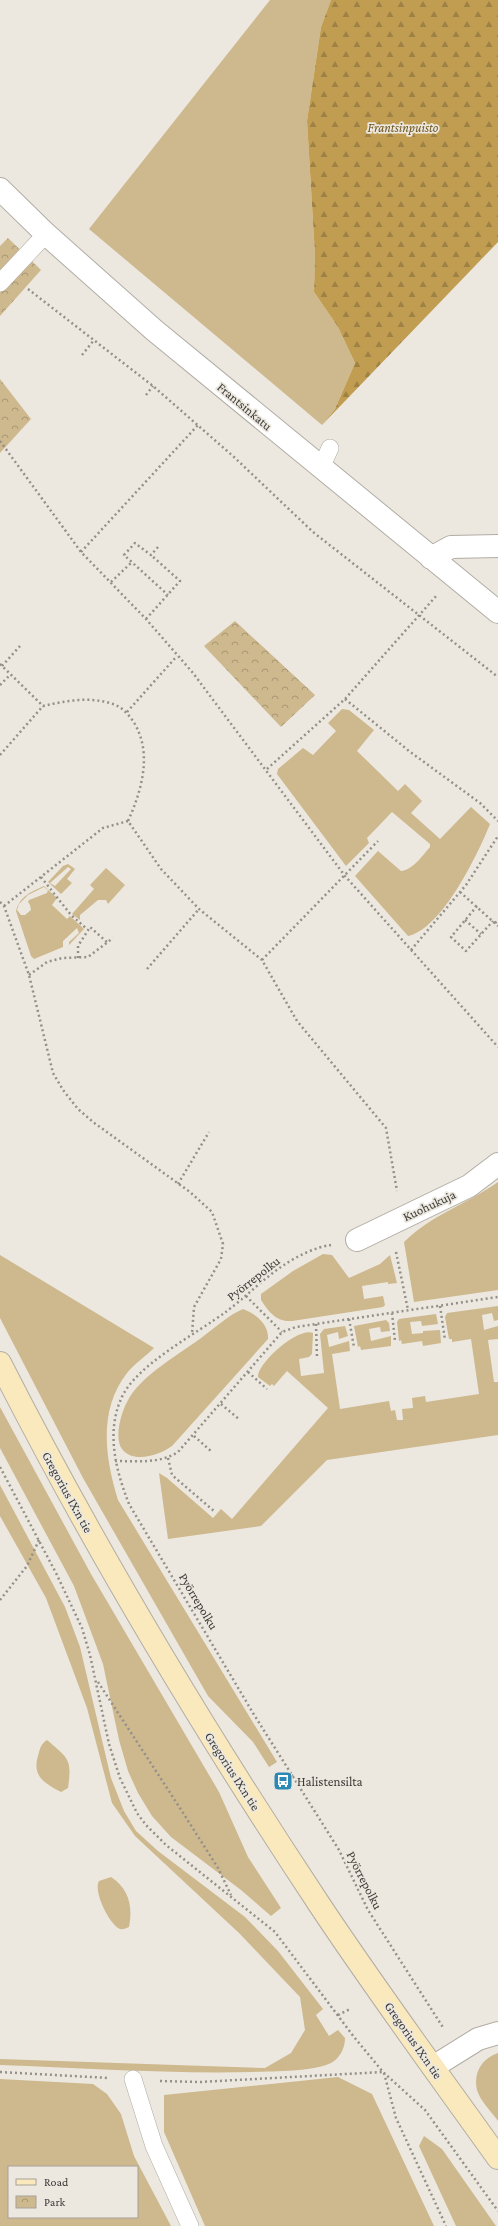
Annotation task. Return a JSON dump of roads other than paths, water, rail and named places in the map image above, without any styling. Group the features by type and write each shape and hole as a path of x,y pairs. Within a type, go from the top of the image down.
{"street":[{"name":"Frantsinkatu","path":"0,189 46,234 154,330 498,612"},
{"path":"431,558 451,547 498,546"},
{"name":"Kuohukuja","path":"357,1240 469,1186 498,1164"},
{"name":"Gregorius IX:n tie","path":"0,1363 51,1463 112,1573 197,1714 320,1905 498,2158"},
{"path":"433,2067 478,2039 498,2033"}],"lane":[{"path":"4,279 46,234"},
{"path":"321,468 330,448"},
{"path":"133,2080 154,2146 190,2226"}],"place":[{"name":"Halistensilta","path":"283,1781"}],"park label":[{"name":"Frantsinpuisto","path":"403,127"}]}
